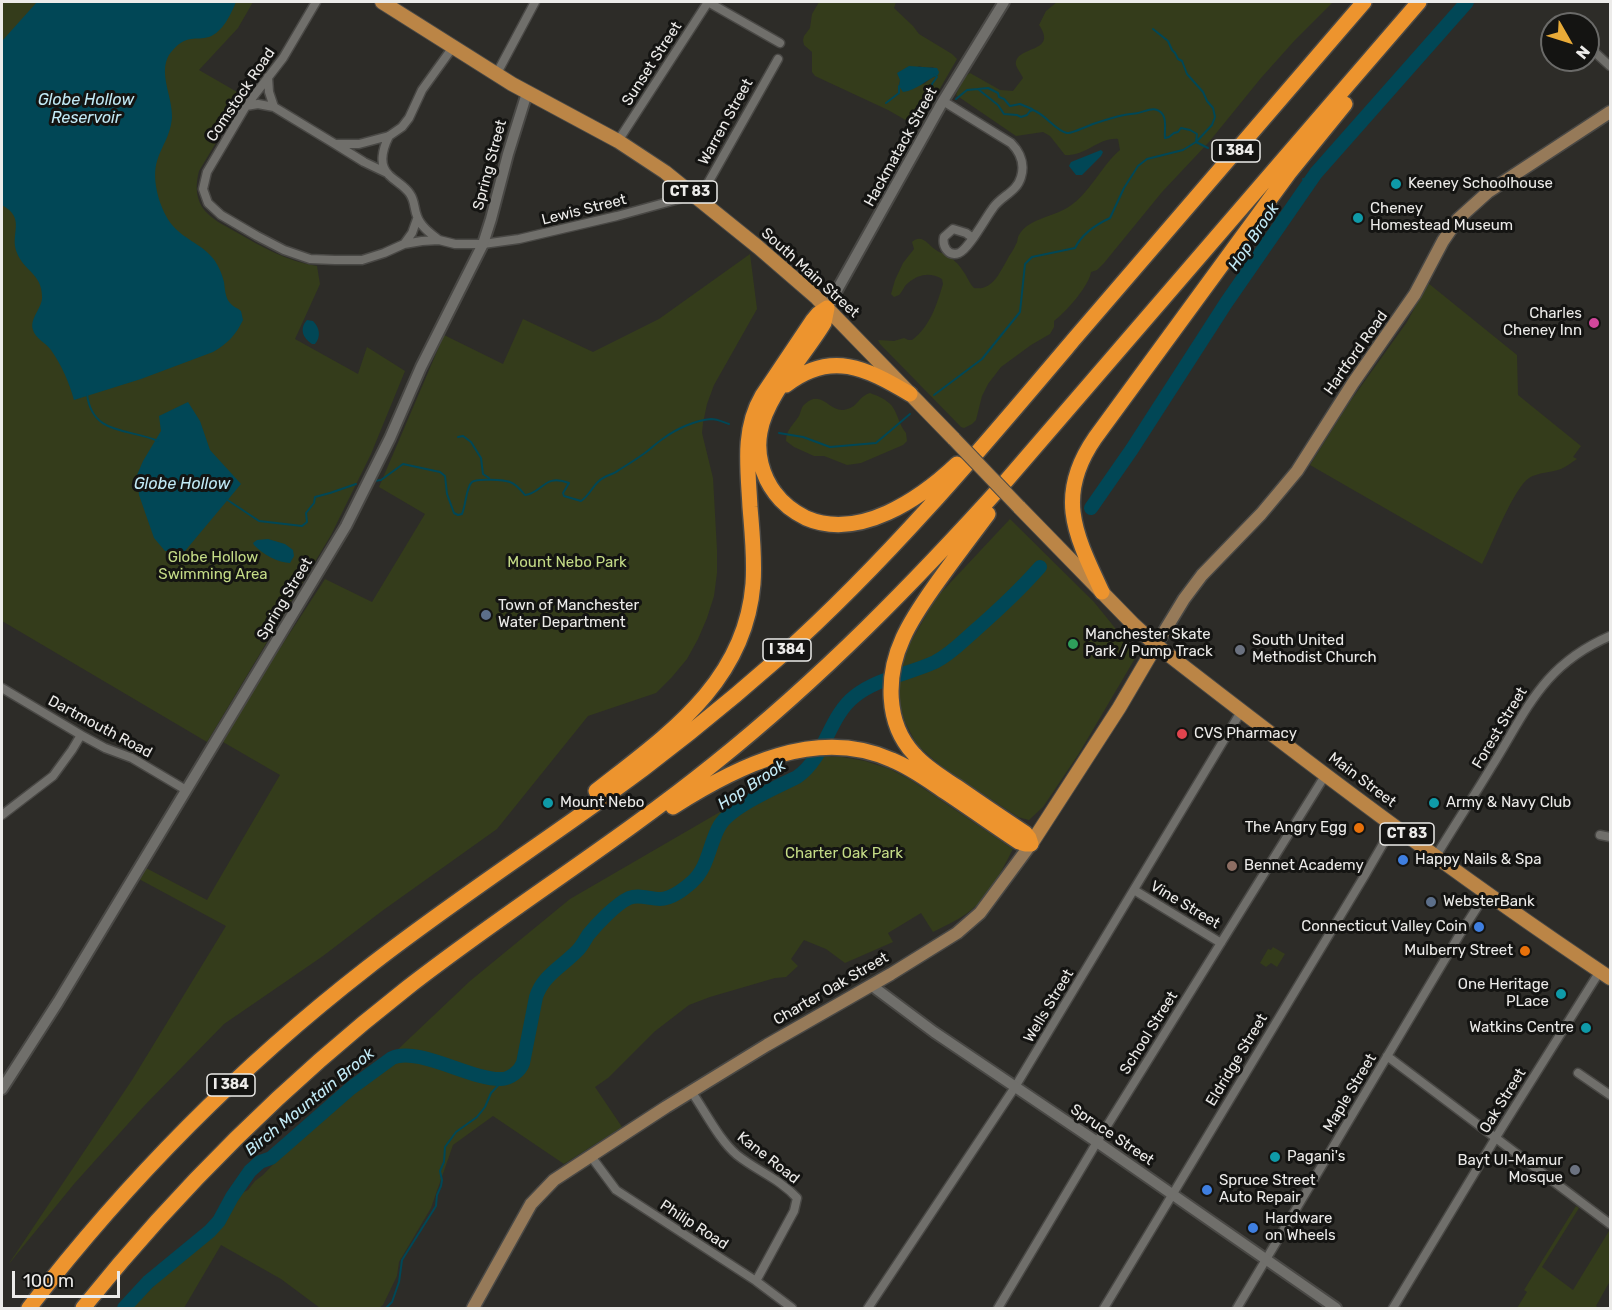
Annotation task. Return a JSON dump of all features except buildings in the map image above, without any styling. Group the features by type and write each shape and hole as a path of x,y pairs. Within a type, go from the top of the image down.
{"highway":[{"name":"I 384","path":"30,1308 115,1205 176,1139 278,1042 402,941 612,792 674,745 803,636 891,549 952,482 1364,2"},
{"name":"I 384","path":"83,1308 172,1204 265,1110 331,1051 423,976 637,823 741,742 815,677 911,584 1056,424 1419,2"},
{"path":"1102,592 1080,543 1073,515 1074,484 1082,458 1282,182 1361,83 1387,39"},
{"path":"827,308 824,323 775,396 764,419 759,441 762,467 769,485 781,501 794,512 812,520 837,525 873,518 893,510 915,498 952,468 1020,402"},
{"path":"518,859 549,827 682,721 710,691 726,667 744,626 753,585 754,560 747,451 751,422 762,396 813,320 827,308"},
{"path":"775,396 787,383 805,373 823,367 840,366 854,367 868,372 910,394"},
{"path":"557,880 596,861 674,807 721,778 764,760 808,748 838,747 872,752 900,763 1019,842 1031,844 1025,833 916,758 898,728 891,695 894,666 902,639 916,614 974,532 1036,454 1056,424"}],"main road":[{"name":"South Main Street","path":"382,2 496,75 618,141 653,163 782,267 827,308 1156,645"},
{"name":"Hartford Road","path":"1156,645 1176,610 1202,575 1267,507 1297,471 1353,382 1415,294 1443,241 1458,219 1488,192 1611,112"},
{"name":"Main Street","path":"1156,645 1436,856 1605,975"},
{"name":"Charter Oak Street","path":"473,1308 531,1204 554,1180 691,1091 950,938 972,921 1031,844 1119,708 1156,645"}],"street":[{"name":"Comstock Road","path":"316,2 283,57 246,106 207,172 203,189 208,203 221,215 257,236 284,250 310,259 362,260 404,244 439,240 455,244 483,244"},
{"path":"496,75 535,2"},
{"path":"708,2 780,43"},
{"name":"Sunset Street","path":"618,141 708,2"},
{"name":"Hackmatack Street","path":"827,308 943,101 1004,2"},
{"path":"335,144 359,144 389,136 402,127 409,118 422,90 453,47"},
{"name":"Warren Street","path":"694,195 778,59"},
{"path":"268,77 269,92 274,107"},
{"name":"Spring Street","path":"2,1089 53,1010 346,526 390,438 421,367 483,244 527,93"},
{"path":"943,101 1011,143 1022,161 1021,177 1017,186 995,205 973,238"},
{"path":"246,106 258,104 274,107 364,162 387,173 409,191 417,219 439,240"},
{"path":"387,173 382,161 384,145 389,136"},
{"name":"Lewis Street","path":"483,244 585,225 683,196 694,195"},
{"path":"404,244 412,233 417,219"},
{"name":"Forest Street","path":"1436,856 1543,684 1576,654 1611,636"},
{"name":"Dartmouth Road","path":"2,688 81,735 105,748 132,758 186,790"},
{"name":"Wells Street","path":"868,1308 1015,1087 1242,710"},
{"path":"2,815 52,776 81,735"},
{"name":"School Street","path":"998,1308 1097,1142 1326,774"},
{"name":"Eldridge Street","path":"1104,1308 1394,825"},
{"path":"1599,835 1611,837"},
{"name":"Vine Street","path":"1134,890 1221,943"},
{"name":"Maple Street","path":"1237,1308 1487,892"},
{"name":"Oak Street","path":"1394,1308 1496,1138 1605,975"},
{"name":"Spruce Street","path":"871,985 934,1032 1336,1308"},
{"path":"1388,1056 1611,1224"},
{"path":"1578,1073 1611,1095"},
{"name":"Kane Road","path":"691,1091 724,1140 737,1155 788,1187 797,1198 794,1211 756,1281"},
{"name":"Philip Road","path":"590,1155 616,1190 756,1281 792,1308"}],"green space":[{"name":"Globe Hollow Swimming Area","path":"2,2 253,2 238,28 199,70 244,96 199,171 198,198 205,211 213,218 255,243 285,257 317,266 320,284 295,339 358,374 367,347 405,371 371,454 331,535 207,742 2,621"},
{"path":"819,2 896,2 894,8 919,34 957,59 919,125 916,126 888,110 815,76 812,72 812,52 804,45 803,40 810,28 812,14","holes":["919,66 933,67 938,75 924,84 899,86 900,80"]},
{"path":"1057,2 1333,2 1261,78 1104,263 1091,272 1076,298 1054,321 1050,334 1001,367 982,396 976,420 964,428 878,340 894,341 904,338 912,340 924,329 938,299 943,284 942,279 929,275 912,280 899,295 894,297 891,294 903,263 914,249 912,242 922,239 955,261 974,288 986,287 998,276 1023,230 1028,225 1061,211 1075,202 1120,150 1118,139 1111,139 1079,153 1065,155 1050,136 1043,132 1016,136 956,95 963,78 970,73 1000,90 1013,91 1023,78 1016,65 1017,59 1044,41 1044,34 1039,25 1046,11"},
{"name":"Mount Nebo Park","path":"750,254 757,309 714,385 703,423 702,433 713,478 717,573 714,596 707,618 687,659 656,693 588,716 497,829 323,956 224,1024 144,1106 74,1184 8,1265 132,1080 226,926 139,879 146,868 207,900 280,775 223,742 258,682 325,579 372,602 425,514 379,487 444,335 503,364 523,319 593,352 659,319"},
{"path":"1428,283 1517,355 1518,395 1581,446 1573,457 1577,459 1567,466 1533,476 1523,484 1516,493 1482,564 1310,465 1349,403 1407,322"},
{"path":"870,393 885,400 894,409 906,433 907,441 903,445 861,463 847,465 824,456 814,456 786,441 803,407 811,400 820,400 843,410 852,407"},
{"path":"1010,519 1094,602 1137,655 1078,755 1043,807 1029,820 1018,817 942,767 917,745 905,722 898,700 904,654 936,598"},
{"name":"Charter Oak Park","path":"816,756 865,761 890,769 911,780 1013,849 981,901 962,917 933,932 921,913 888,933 893,942 845,963 826,949 804,940 791,959 798,966 786,977 775,978 689,1005 654,1032 608,1078 595,1087 622,1127 564,1164 493,1116 453,1145 431,1208 399,1262 397,1276 383,1305 379,1308 320,1308 281,1279 221,1245 184,1308 132,1308 228,1207 248,1190 305,1131 393,1054 470,981 570,899 725,809 756,797 793,778"},
{"path":"1273,947 1285,954 1277,967 1271,963 1266,967 1260,963 1268,949 1271,950"},
{"path":"1576,1206 1579,1208 1542,1267 1573,1290 1609,1231 1610,1281 1596,1306 1599,1308 1517,1308 1527,1292 1524,1290"}],"water":[{"name":"Globe Hollow Reservoir","path":"37,2 236,2 226,22 214,35 184,41 169,55 165,78 172,118 168,136 157,161 155,177 158,195 168,220 178,231 211,255 222,276 227,298 241,311 243,320 231,339 213,352 141,379 74,400 59,362 33,330 33,321 42,300 41,289 36,277 17,253 16,221 9,210 2,205 2,41"},
{"path":"909,66 937,68 939,72 938,75 917,87 903,92 899,86 900,80 897,73"},
{"path":"1101,150 1103,152 1101,156 1082,175 1076,175 1069,166 1071,162"},
{"path":"307,320 313,321 318,330 319,335 315,344 309,342 303,333"},
{"name":"Globe Hollow","path":"188,402 200,421 210,450 241,484 185,551 165,551 154,538 139,495 137,475 161,431 159,416"},
{"path":"268,539 285,544 293,550 294,556 290,563 271,557 253,543 257,540"}],"waterway":[{"name":"Hop Brook","path":"1091,508 1226,303 1316,173 1467,2"},
{"path":"1153,29 1168,41 1178,59 1182,61 1187,74 1213,108 1215,117 1212,125 1197,141"},
{"path":"933,93 932,84 937,77 934,74"},
{"path":"886,103 899,93 899,86"},
{"path":"978,89 988,88 998,93 999,97 1010,106 1020,104 1032,109"},
{"path":"956,99 967,90 978,89 998,105 1004,114 1021,117 1033,110 1067,133 1116,117 1154,109 1164,117 1165,138 1178,132 1181,128 1197,134 1196,142"},
{"path":"934,395 982,359 1020,312 1025,264 1032,257 1075,248 1090,230 1110,218 1124,188 1138,166 1147,159 1183,150 1196,142 1208,148"},
{"name":"Hop Brook","path":"1303,179 1311,180"},
{"path":"87,394 90,408 104,424 158,441"},
{"path":"779,433 803,437 830,447 876,443 910,414"},
{"path":"374,481 381,480 403,464 440,472 445,476 447,494 454,513 458,515 462,514 470,484 479,480 510,482 525,495 531,494 554,480 561,481 569,483 563,493 564,496 581,501 601,479 617,472 680,428 711,419 729,424"},
{"path":"458,437 463,436 471,442 481,458 483,474 489,478"},
{"path":"226,499 259,521 302,526 307,522 306,513 314,503 315,497 356,484"},
{"name":"Hop Brook","path":"124,1308 148,1282 210,1231 219,1221 250,1171 260,1162 271,1158 351,1088 392,1058 403,1055 416,1056 489,1078 504,1079 514,1074 523,1063 539,989 548,977 572,956 607,915 629,898 637,896 664,899 685,888 698,876 716,832 726,818 744,804 797,777 807,769 839,715 855,696 874,685 945,656 998,610 1040,567"},
{"path":"386,1308 392,1302 399,1282 402,1260 436,1206 442,1180 440,1171 444,1162 445,1147 456,1132 477,1117 485,1107 491,1093 505,1078"}],"place":[{"name":"Keeney Schoolhouse","path":"1396,184"},
{"name":"Cheney Homestead Museum","path":"1358,218"},
{"name":"Charles Cheney Inn","path":"1594,323"},
{"name":"Town of Manchester Water Department","path":"486,615"},
{"name":"Manchester Skate Park / Pump Track","path":"1073,644"},
{"name":"South United Methodist Church","path":"1240,650"},
{"name":"CVS Pharmacy","path":"1182,734"},
{"name":"Mount Nebo","path":"548,803"},
{"name":"Army & Navy Club","path":"1434,803"},
{"name":"The Angry Egg","path":"1359,828"},
{"name":"Happy Nails & Spa","path":"1403,860"},
{"name":"Bennet Academy","path":"1232,866"},
{"name":"WebsterBank","path":"1431,902"},
{"name":"Connecticut Valley Coin","path":"1479,927"},
{"name":"Mulberry Street","path":"1525,951"},
{"name":"One Heritage PLace","path":"1561,994"},
{"name":"Watkins Centre","path":"1586,1028"},
{"name":"Pagani's","path":"1275,1157"},
{"name":"Bayt Ul-Mamur Mosque","path":"1575,1170"},
{"name":"Spruce Street Auto Repair","path":"1207,1190"},
{"name":"Hardware on Wheels","path":"1253,1228"}],"water label":[{"name":"Birch Mountain Brook","path":"310,1102"}]}
